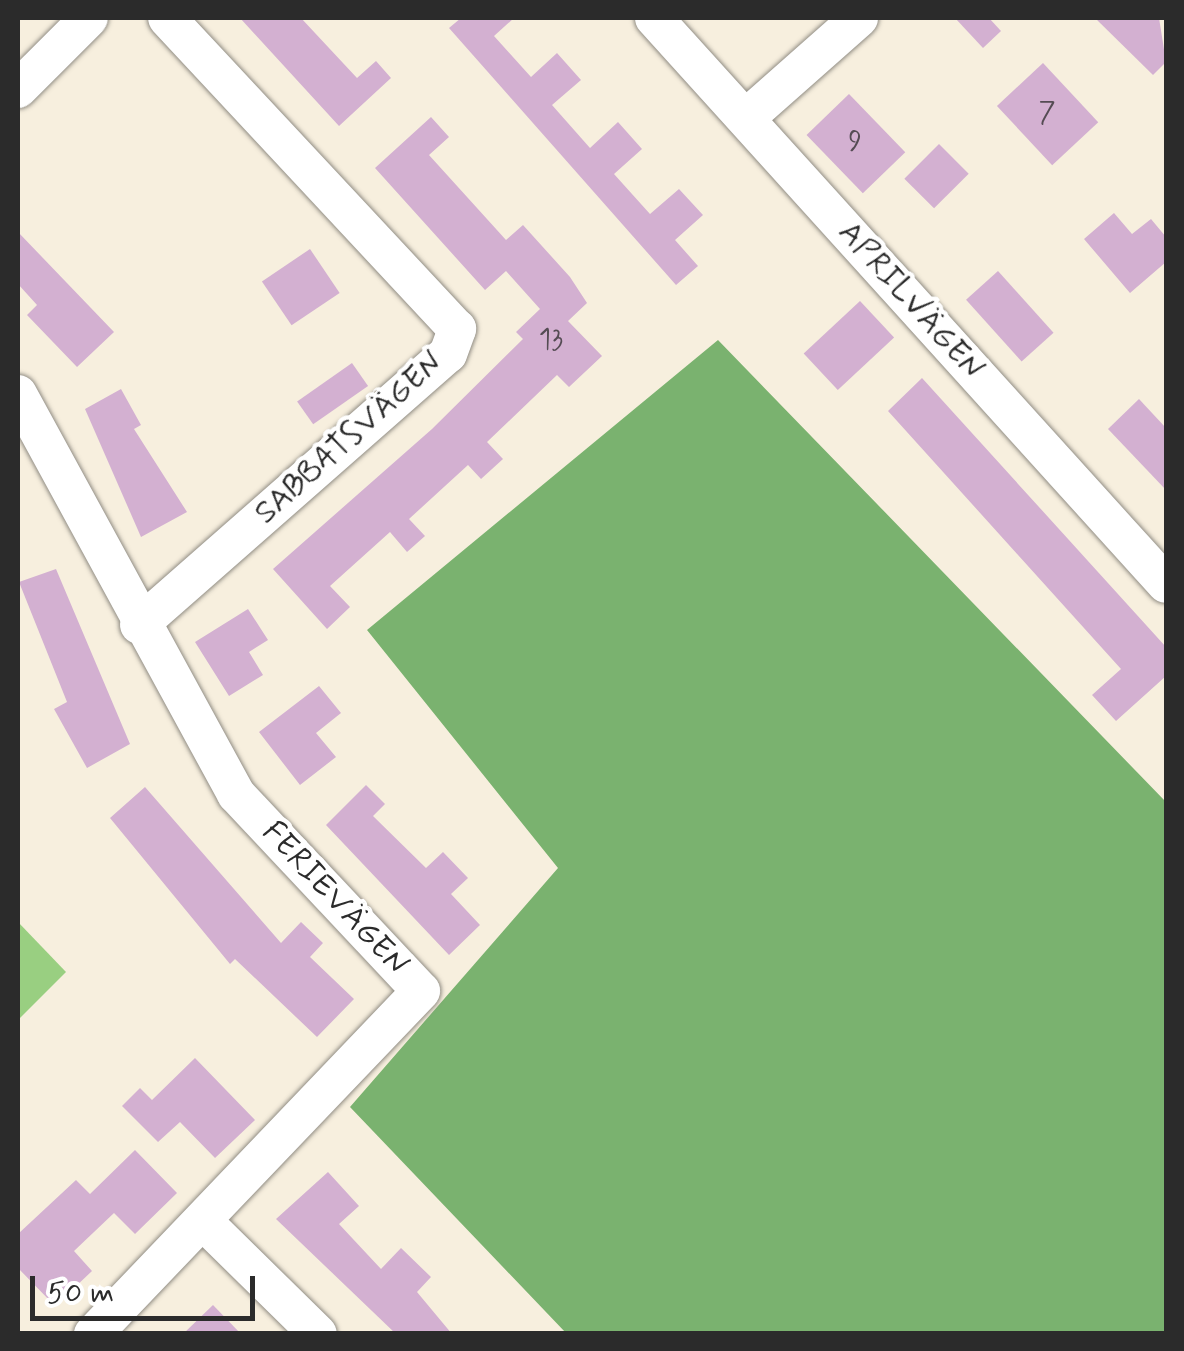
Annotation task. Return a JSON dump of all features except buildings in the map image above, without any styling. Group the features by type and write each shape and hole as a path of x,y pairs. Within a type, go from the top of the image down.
{"street":[{"path":"18,89 89,18"},
{"name":"SABBATSVÄGEN","path":"140,625 448,354 457,329 167,18"},
{"name":"APRILVÄGEN","path":"654,18 1166,584"},
{"path":"746,118 858,18"},
{"name":"FERIEVÄGEN","path":"18,394 140,625 236,794 420,991 205,1223 93,1334"},
{"path":"205,1223 318,1334"}],"green space":[{"path":"718,340 1166,802 1166,1333 566,1333 350,1107 558,868 367,630"},
{"path":"18,922 66,972 18,1020"}]}
